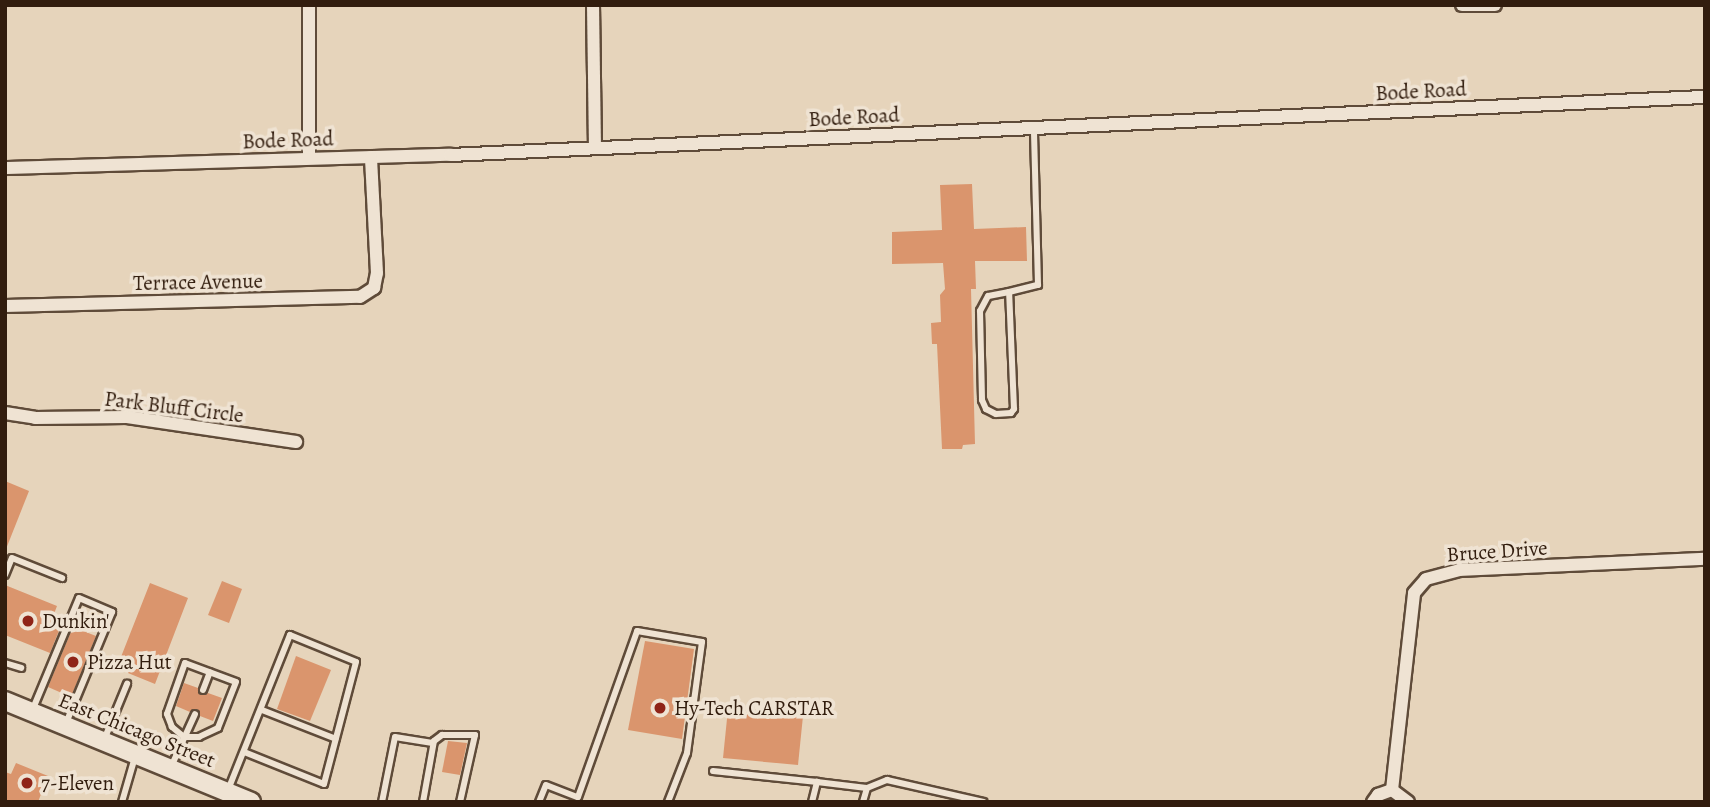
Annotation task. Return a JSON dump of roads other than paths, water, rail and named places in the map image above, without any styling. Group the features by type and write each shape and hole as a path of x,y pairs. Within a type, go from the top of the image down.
{"main road":[{"name":"East Chicago Street","path":"6,703 251,802"}],"street":[{"path":"309,5 309,158"},
{"path":"593,5 595,147"},
{"path":"1462,5 1495,5"},
{"name":"Bode Road","path":"5,168 371,157 1705,97"},
{"name":"Terrace Avenue","path":"5,306 350,298 372,290 377,273 371,157"},
{"name":"Park Bluff Circle","path":"5,413 35,418 127,417 296,442"},
{"name":"Bruce Drive","path":"1392,790 1410,616 1414,593 1426,579 1458,570 1705,559"},
{"path":"1373,802 1378,795 1392,790 1408,802"}],"lane":[{"path":"1009,292 1014,409 1011,413 996,414 986,409 982,400 980,311 988,296 1038,285 1034,126"},
{"path":"5,575 12,558 62,578"},
{"path":"32,712 79,598 112,611 65,725"},
{"path":"539,802 546,785 578,797 637,631 702,642 687,753 668,802"},
{"path":"227,792 290,635 355,662 324,784 244,752"},
{"path":"5,663 21,668"},
{"path":"185,663 236,682 220,724 207,735 184,737 172,727 167,710 185,663"},
{"path":"203,690 209,672"},
{"path":"104,742 127,684"},
{"path":"262,710 336,739"},
{"path":"170,769 195,714"},
{"path":"423,802 433,743 441,736 475,735 460,802"},
{"path":"382,802 395,737 433,743"},
{"path":"122,802 136,755"},
{"path":"713,771 867,788 887,780 984,802"},
{"path":"812,802 817,782"},
{"path":"863,802 867,788"}],"place":[{"name":"Dunkin'","path":"28,621"},
{"name":"Pizza Hut","path":"73,662"},
{"name":"Hy-Tech CARSTAR","path":"660,708"},
{"name":"7-Eleven","path":"27,783"}]}
